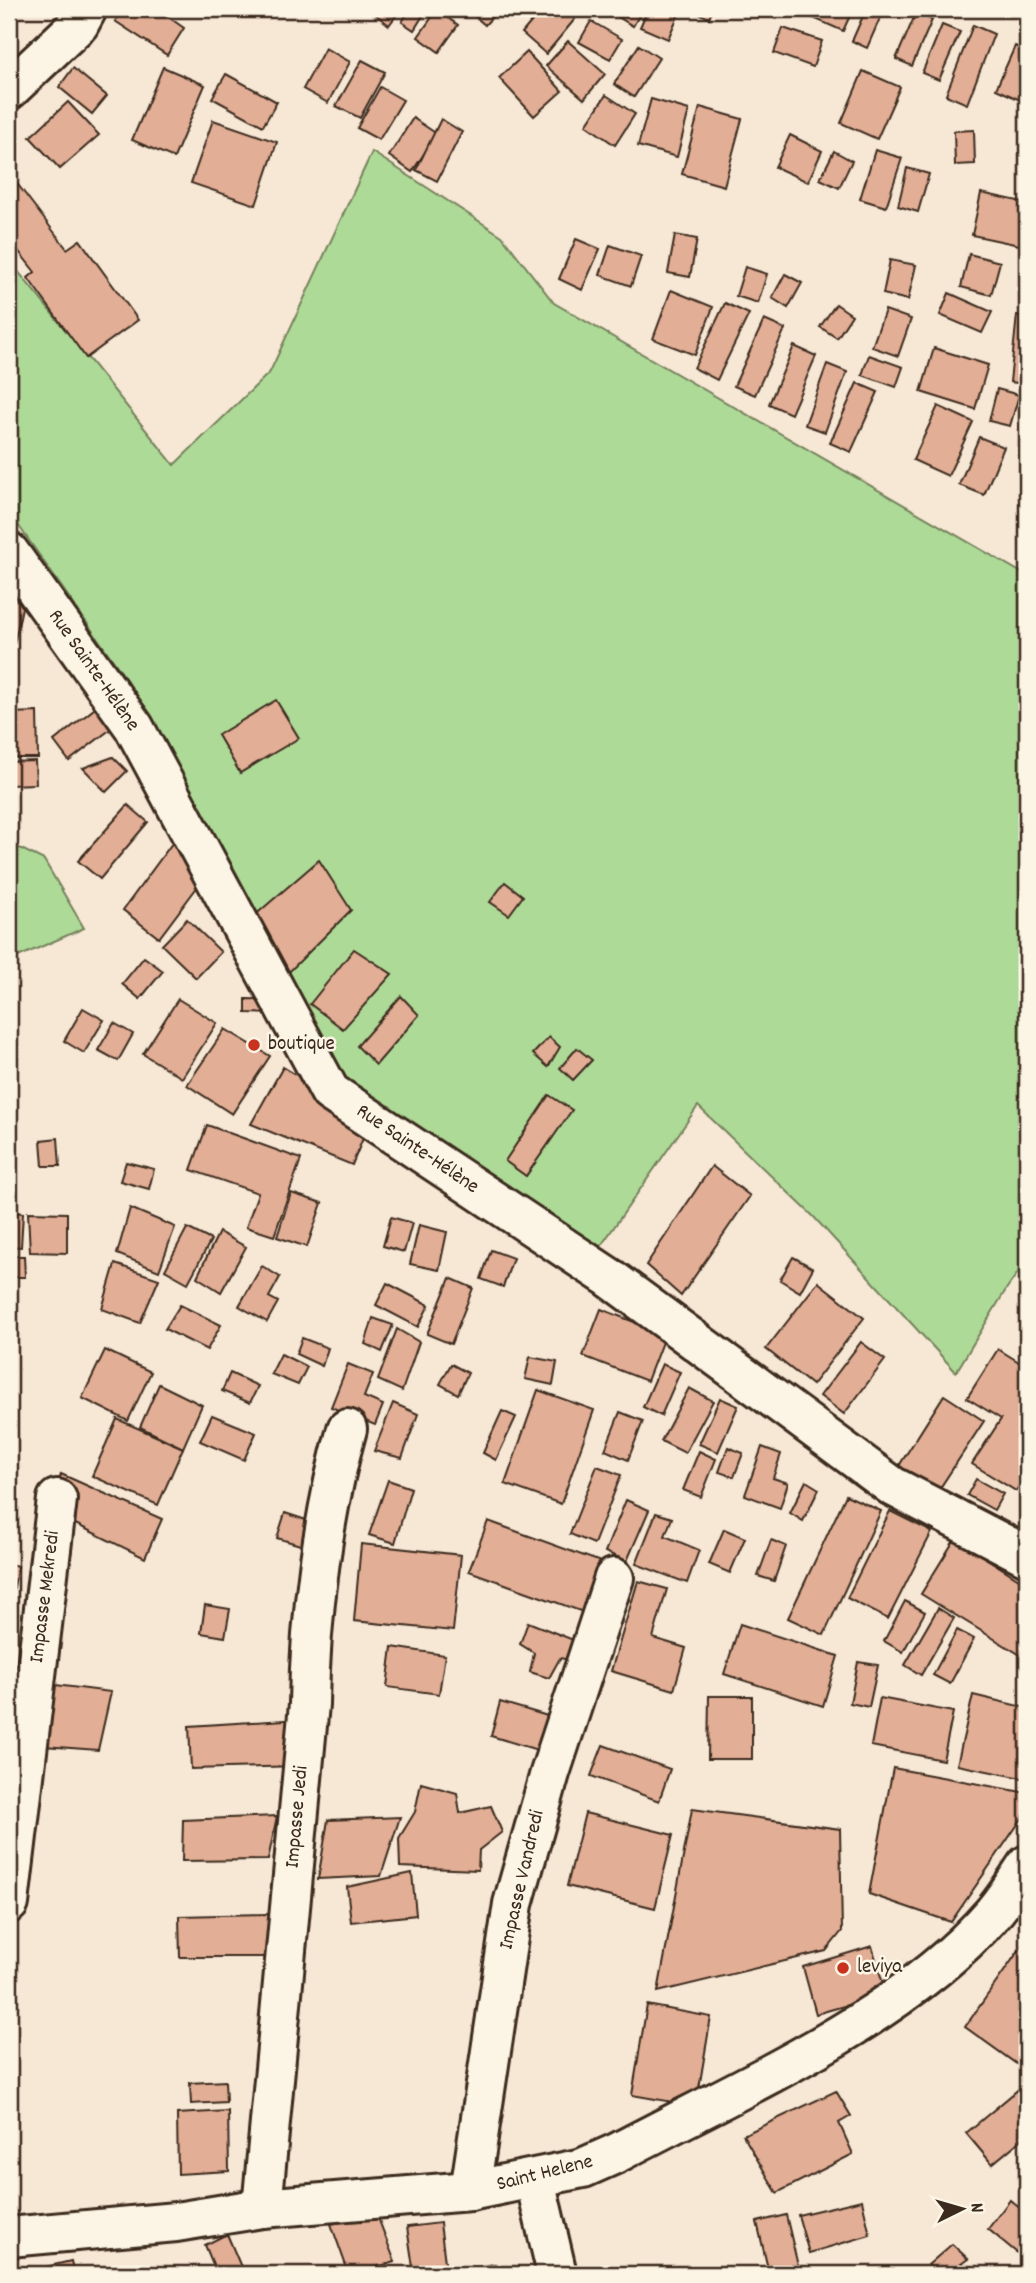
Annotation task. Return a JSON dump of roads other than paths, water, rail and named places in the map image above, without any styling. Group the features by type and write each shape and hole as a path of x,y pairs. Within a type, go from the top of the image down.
{"street":[{"path":"9,90 79,24 87,9"},
{"name":"Rue Sainte-Hélène","path":"9,552 134,727 330,1092 610,1278 892,1486 1027,1556"},
{"name":"Impasse Jedi","path":"262,2208 309,1704 310,1656 334,1475 347,1429"},
{"name":"Impasse Mekredi","path":"9,1903 57,1499"},
{"name":"Impasse Vandredi","path":"470,2191 513,1904 550,1773 614,1578"},
{"name":"Saint Helene","path":"9,2237 176,2222 262,2208 470,2191 535,2180 583,2168 617,2153 849,2029 945,1961 993,1913 1027,1865"},
{"path":"535,2180 557,2274"}],"place":[{"name":"boutique","path":"254,1045"},
{"name":"leviya","path":"843,1968"}]}
